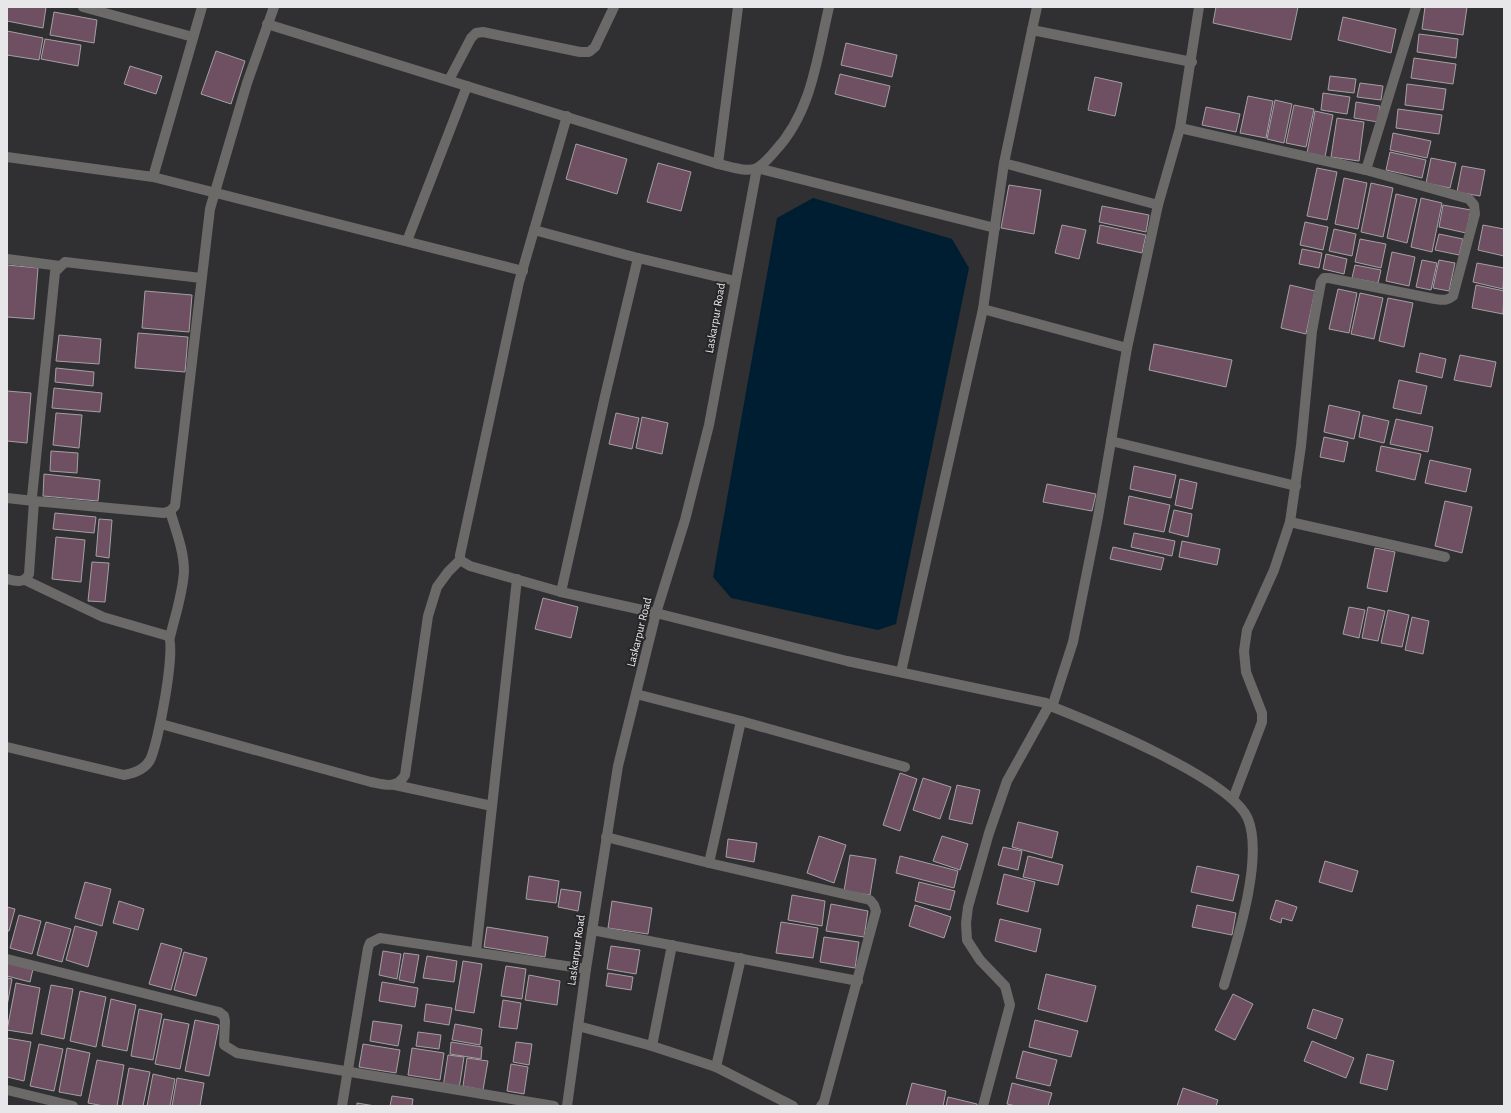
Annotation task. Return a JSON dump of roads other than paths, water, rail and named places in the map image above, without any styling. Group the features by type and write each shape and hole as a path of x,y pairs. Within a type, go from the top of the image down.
{"street":[{"path":"83,7 193,37"},
{"path":"153,177 202,7"},
{"path":"7,498 164,513 170,511 175,506 210,209 247,83 274,7"},
{"path":"449,80 471,38 476,33 483,32 580,52 589,52 595,47 614,7"},
{"path":"718,164 738,7"},
{"path":"757,168 792,132 801,115 810,89 829,7"},
{"path":"902,672 983,309 1004,163 1037,7"},
{"path":"983,1106 1010,1005 1005,986 980,960 967,940 966,923 968,907 989,833 1007,781 1050,706 1073,642 1098,517 1127,348 1158,205 1180,128 1192,62 1199,7"},
{"path":"1366,170 1416,7"},
{"path":"267,24 718,164 747,169 757,168 995,228"},
{"path":"1032,30 1192,62"},
{"path":"407,241 467,86"},
{"path":"161,724 332,773 387,786 402,782 405,775 428,616 432,599 437,587 448,572 460,560 523,271 567,116"},
{"path":"1180,128 1366,170 1469,199 1474,205 1475,214 1453,296 1450,299 1435,299 1329,278 1324,278 1321,282 1312,331 1296,486 1290,522 1274,570 1247,630 1244,651 1246,672 1262,713 1262,722 1233,799"},
{"path":"7,157 153,177 523,271"},
{"path":"1004,163 1158,205"},
{"name":"Laskarpur Road","path":"567,1106 586,969 618,766 656,612 685,520 709,425 757,168"},
{"path":"534,230 638,258 735,281"},
{"path":"561,592 638,258"},
{"path":"7,259 60,266"},
{"path":"25,580 29,574 34,501 32,497 55,272 65,262 201,278"},
{"path":"983,309 1127,348"},
{"path":"1111,441 1296,486"},
{"path":"7,747 124,775 133,773 145,766 150,759 161,724 168,678 170,637 183,586 184,570 179,540 170,511"},
{"path":"1290,522 1445,557"},
{"path":"460,560 470,566 561,592 656,612 778,644 1044,702 1050,706 1158,753 1233,799 1244,810 1249,821 1253,857 1244,907 1224,985"},
{"path":"7,579 19,581 25,580 104,617 170,637"},
{"path":"476,952 516,580"},
{"path":"636,694 742,721 905,766"},
{"path":"709,863 742,721"},
{"path":"395,785 492,806"},
{"path":"606,838 870,900 874,905 876,917 824,1102 821,1106"},
{"path":"592,930 858,981"},
{"path":"342,1106 370,943 380,938 586,969"},
{"path":"652,1046 672,945"},
{"path":"716,1067 741,958"},
{"path":"7,959 219,1012 224,1016 225,1021 224,1046 237,1053 554,1106"},
{"path":"578,1026 652,1046 716,1067 793,1106"},
{"path":"7,1090 47,1103 73,1106"}],"water":[{"path":"813,198 952,239 969,268 896,624 878,630 731,598 713,577 777,218"}]}
